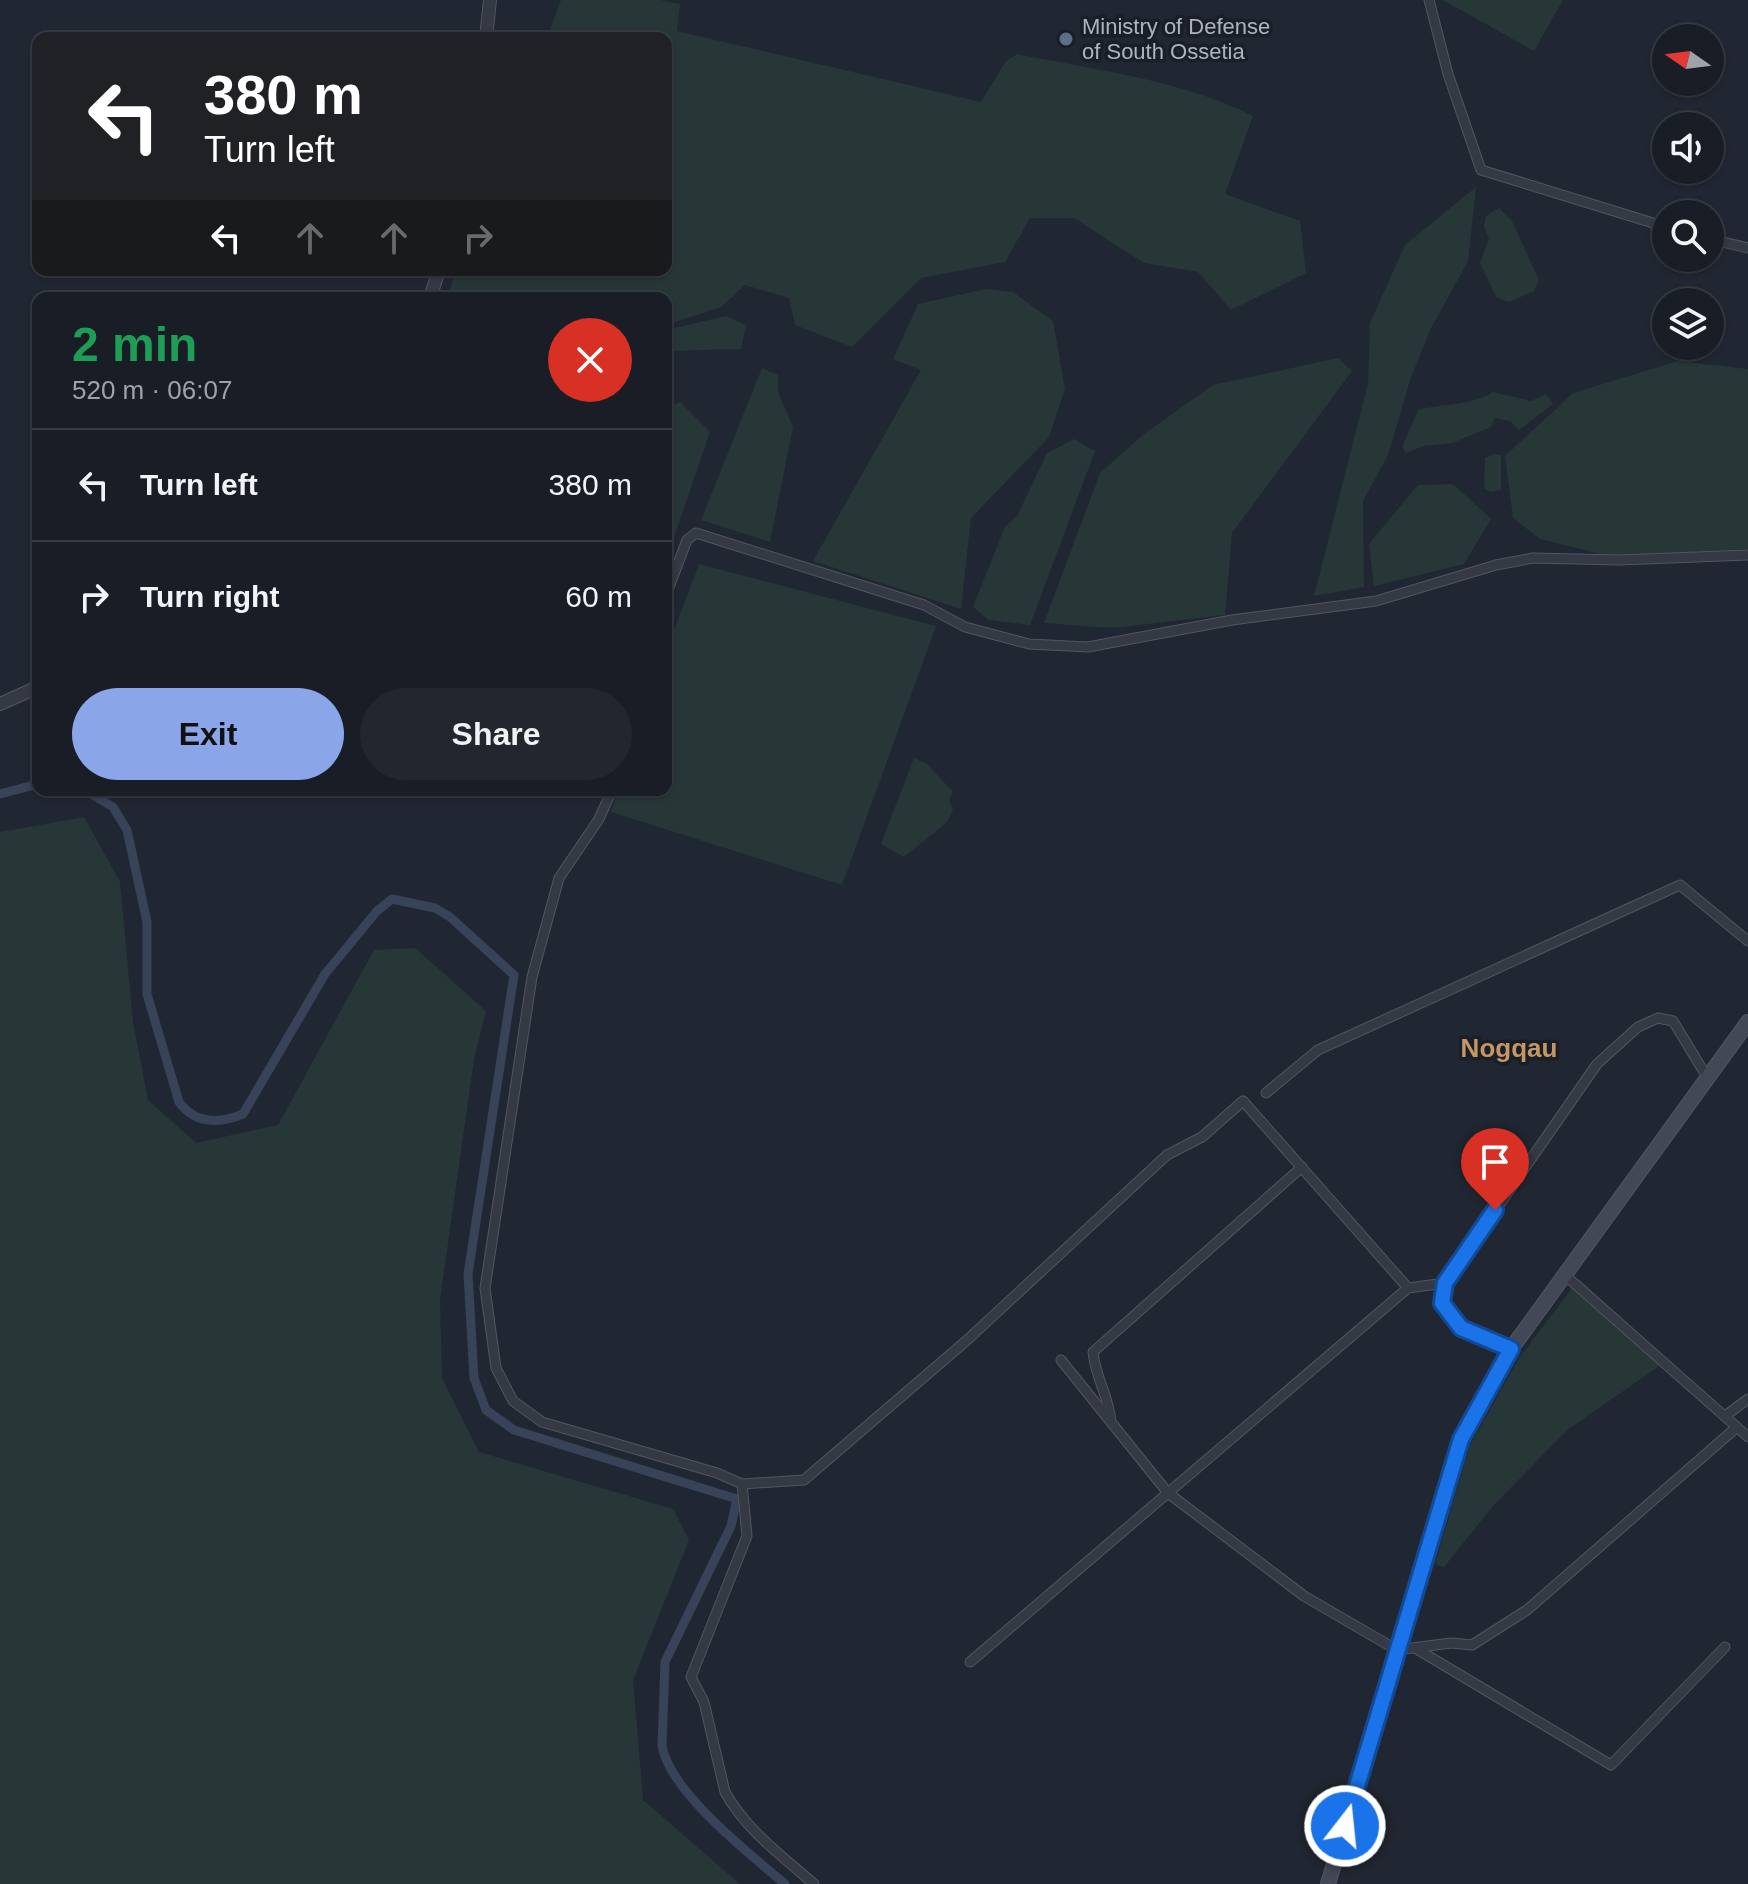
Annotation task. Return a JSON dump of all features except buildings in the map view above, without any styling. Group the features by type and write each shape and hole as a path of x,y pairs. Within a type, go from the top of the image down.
{"main road":[{"path":"1328,1884 1461,1439 1511,1349 1748,1022"}],"street":[{"path":"487,32 490,0"},
{"path":"1429,0 1448,74 1481,170 1652,223"},
{"path":"1724,242 1748,248"},
{"path":"672,579 687,540 696,533 924,605 965,627 1029,644 1088,647 1232,620 1376,601 1496,565 1533,558 1619,560 1748,555"},
{"path":"0,704 32,690"},
{"path":"609,796 599,819 559,878 532,977 485,1288 496,1368 513,1401 542,1422 717,1473 742,1484 804,1480 966,1341 1167,1155 1202,1137 1243,1101 1408,1288"},
{"path":"1266,1093 1318,1050 1680,885 1748,941"},
{"path":"1511,1349 1461,1328 1442,1303 1445,1283 1597,1064 1638,1027 1658,1018 1673,1021 1707,1077"},
{"path":"1111,1423 1108,1395 1095,1375 1093,1352 1302,1167"},
{"path":"1566,1276 1748,1437"},
{"path":"970,1662 1408,1288 1445,1283"},
{"path":"1061,1360 1168,1493 1304,1596 1397,1650 1472,1645 1527,1610 1737,1427"},
{"path":"1725,1416 1748,1399"},
{"path":"742,1484 747,1536 691,1677 704,1702 725,1792 732,1804 749,1826 814,1884"},
{"path":"1415,1648 1611,1765 1725,1647"}],"shaded area":[{"path":"561,0 660,0 680,4 677,31 981,102 1006,61 1017,54 1198,93 1253,116 1225,194 1300,221 1306,273 1231,310 1198,272 1144,263 1074,218 1030,218 1005,262 921,278 852,347 795,325 789,298 745,285 721,307 672,323 672,292 449,292 454,276 672,276 672,32 549,32"},
{"path":"1443,0 1563,0 1534,51"},
{"path":"1476,187 1468,261 1430,330 1411,377 1388,455 1363,501 1364,587 1314,596 1368,384 1370,323 1405,245"},
{"path":"1499,208 1512,221 1539,280 1534,291 1509,302 1496,297 1480,263 1489,239 1484,227 1486,216"},
{"path":"986,289 1013,292 1053,321 1065,389 1049,437 971,518 961,609 813,561 921,370 893,359 918,304"},
{"path":"726,316 746,325 741,349 672,351 672,329"},
{"path":"1338,358 1352,371 1232,533 1225,615 1113,628 1044,623 1100,473 1144,434 1213,385"},
{"path":"1678,361 1748,369 1748,549 1610,556 1540,539 1513,518 1505,456 1573,393"},
{"path":"762,368 778,375 778,392 793,427 770,542 701,520"},
{"path":"1493,392 1531,401 1546,394 1553,404 1519,430 1510,421 1495,418 1491,427 1452,443 1424,446 1406,453 1402,447 1418,410 1466,402"},
{"path":"680,402 710,432 672,543 672,406"},
{"path":"1074,439 1095,451 1030,625 989,620 973,607 1005,527 1017,516 1047,453"},
{"path":"1501,455 1501,490 1490,492 1484,488 1485,458"},
{"path":"1453,484 1491,519 1464,564 1374,586 1369,544 1418,485"},
{"path":"699,564 936,626 842,885 611,812 616,796 672,796 672,635"},
{"path":"914,758 927,764 953,792 949,800 953,810 947,822 904,857 881,844"},
{"path":"84,817 120,882 133,1022 148,1100 196,1143 278,1125 374,950 415,948 486,1011 474,1059 440,1300 442,1378 479,1452 673,1509 689,1540 633,1680 643,1800 740,1884 0,1884 0,832"},
{"path":"1579,1279 1668,1360 1567,1430 1493,1506 1444,1567 1435,1564 1470,1445 1519,1358"}],"waterway":[{"path":"0,794 32,786"},
{"path":"95,796 113,807 127,830 147,922 147,994 179,1102 192,1115 216,1120 243,1114 325,974 377,911 392,899 435,908 450,917 514,975 468,1274 474,1378 486,1410 514,1430 737,1499 731,1526 665,1662 662,1746 668,1764 695,1802 785,1884"}],"place":[{"name":"Ministry of Defense of South Ossetia","path":"1066,39"}],"district":[{"name":"Nogqau","path":"1509,1048"}],"route":[{"path":"1345,1826 1461,1439 1511,1349 1461,1328 1442,1303 1445,1283 1495,1210"}]}
